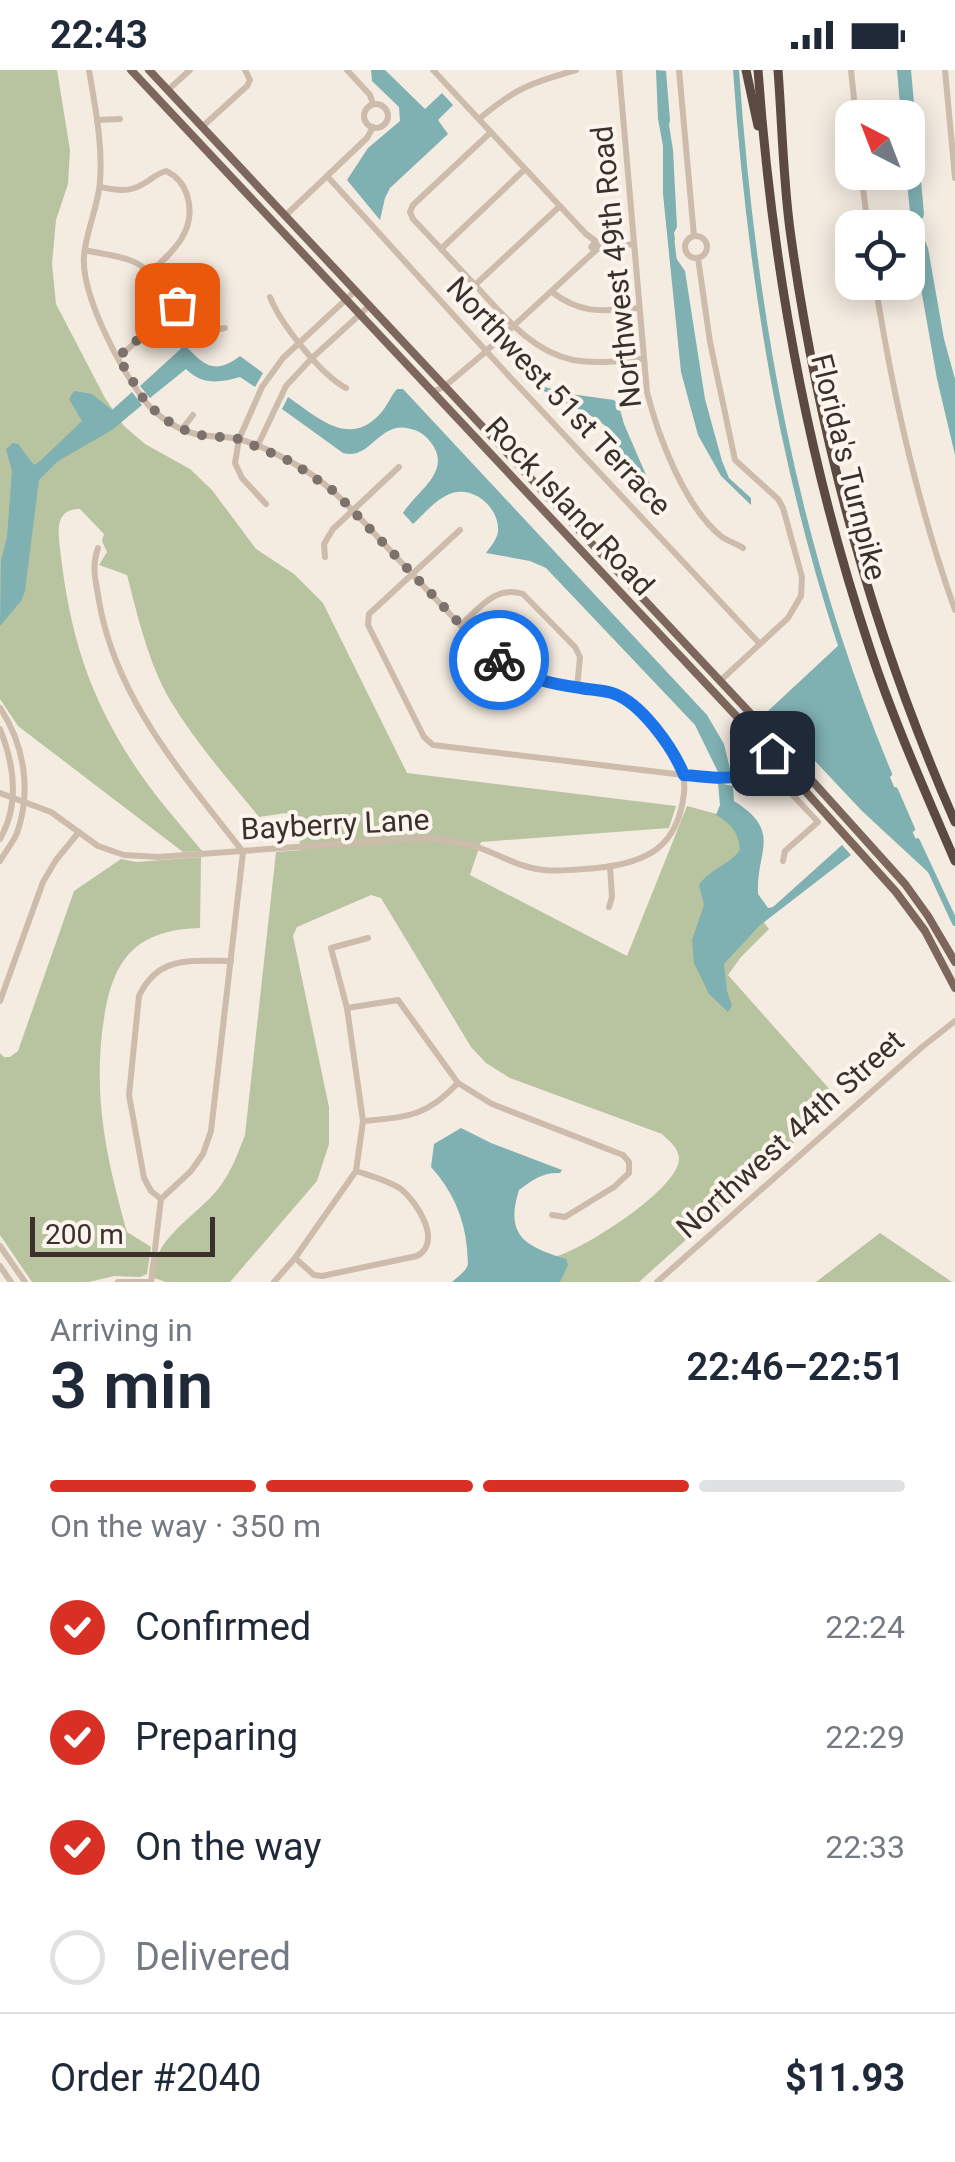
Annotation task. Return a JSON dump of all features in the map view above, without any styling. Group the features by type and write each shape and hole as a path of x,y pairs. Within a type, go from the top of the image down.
{"highway":[{"path":"746,70 764,159"},
{"name":"Florida's Turnpike","path":"758,70 764,159 798,376 831,520 871,650 955,861"},
{"name":"Florida's Turnpike","path":"778,70 789,226 812,368 840,492 884,643 955,822"}],"main road":[{"name":"Rock Island Road","path":"132,70 772,753 896,892 919,922 955,988"},
{"name":"Rock Island Road","path":"148,70 780,745 905,884 955,962"},
{"path":"919,922 928,916"}],"street":[{"path":"89,70 102,156 100,187 85,250 86,283 118,357 146,403 182,429 239,439 312,474 353,510 490,654 519,673 547,683 616,694 630,702 668,744 684,775"},
{"path":"168,90 190,70"},
{"path":"202,127 247,86 250,80 245,70"},
{"path":"347,70 374,104 385,107 388,118 381,127 367,124 364,117 374,104"},
{"path":"433,70 597,246"},
{"path":"479,120 525,85 576,70"},
{"name":"Northwest 49th Road","path":"619,70 647,392 656,426 691,502 722,536 743,548"},
{"path":"679,70 694,233 685,247 690,256 698,258"},
{"path":"851,70 854,100"},
{"path":"945,70 955,178"},
{"path":"97,120 120,120"},
{"path":"284,216 367,138 373,127"},
{"path":"491,132 413,205 413,219 514,327 534,343 573,360 642,359"},
{"path":"441,248 525,169"},
{"path":"100,187 119,191 136,188 166,171 182,183 190,211 185,235 174,251 149,273"},
{"name":"Northwest 51st Terrace","path":"328,176 760,644"},
{"path":"475,285 560,206"},
{"path":"694,233 707,245 706,252 698,258"},
{"path":"432,392 444,387 514,327 597,246 633,244"},
{"path":"85,250 132,261 149,273 196,325 209,331 225,328"},
{"path":"698,258 710,342 735,460 783,508 802,578 801,596 794,611 720,681"},
{"path":"266,504 242,478 235,463 239,439 262,387 283,358 354,292"},
{"path":"552,292 566,304 585,310 640,308"},
{"path":"270,297 298,343 335,382 346,388"},
{"path":"879,300 921,499 955,610"},
{"path":"118,357 177,305"},
{"path":"257,446 286,386 368,307"},
{"path":"182,429 193,415"},
{"path":"325,557 324,544 334,529 399,467"},
{"path":"460,530 369,614 368,626 424,737 433,745 684,775 740,777 780,745"},
{"path":"98,548 93,563 101,610 110,644 138,710 243,852 211,1131 203,1154 191,1171 161,1199 151,1282 118,1282"},
{"path":"460,625 501,592 523,594 575,647 580,657 577,688"},
{"path":"469,673 476,671 490,654"},
{"path":"0,708 12,726 24,760 24,801 16,834 0,861"},
{"path":"0,729 12,765 13,796 0,839"},
{"path":"762,762 818,822 785,851 783,861"},
{"name":"Bayberry Lane","path":"0,793 51,812 98,846 124,856 243,852 421,838 456,841 519,865 544,870 610,866 651,854 676,827 682,810 684,775"},
{"path":"0,1001 44,882 78,832"},
{"path":"608,907 612,897 610,866"},
{"path":"274,1282 356,1171 363,1121 347,1008 330,948 368,938"},
{"path":"161,1199 151,1192 144,1178 129,1094 139,996 153,974 169,964 231,961"},
{"path":"347,1008 398,1000 458,1083 492,1104 623,1155 629,1173 614,1187 565,1218 552,1215"},
{"name":"Northwest 44th Street","path":"657,1282 955,1021"},
{"path":"363,1121 412,1116 431,1108 458,1083"},
{"path":"295,1258 314,1275 322,1276 424,1252 428,1238 411,1199 390,1182 356,1171"},
{"path":"0,1246 25,1282"},
{"path":"0,1266 11,1282"}],"green space":[{"path":"0,70 57,70 70,150 68,184 56,220 52,264 56,304 105,398 124,426 145,444 190,469 212,490 256,549 294,574 323,603 407,773 676,806 669,828 481,842 470,875 627,956 687,806 743,821 754,909 769,929 728,975 840,1101 639,1282 451,1282 549,1259 576,1248 649,1200 675,1171 679,1155 662,1134 510,1078 486,1063 471,1047 381,898 371,895 297,927 293,936 329,1107 329,1144 317,1181 230,1282 166,1282 154,1278 160,1251 221,1185 245,1135 276,852 301,850 299,837 286,813 259,817 180,716 150,655 127,575 99,565 107,552 102,541 104,534 80,509 62,517 59,535 64,581 85,665 122,745 202,851 183,852 18,726 0,699"},
{"path":"201,857 200,928 155,936 127,957 110,989 102,1033 101,1109 109,1158 127,1232 151,1247 147,1274 89,1282 32,1282 0,1235 0,1053 10,1057 18,1051 74,891 121,859 136,862"},
{"path":"880,1233 952,1282 816,1282"}],"water":[{"path":"371,70 385,70 425,109 442,93 453,105 438,120 448,134 390,188 380,220 347,180 368,148 400,121 399,107 372,81"},
{"path":"656,70 666,71 673,150 677,227 675,240 670,241 672,257 685,271 705,399 722,461 729,478 751,498 751,505 721,476 698,435 681,372 663,194"},
{"path":"897,70 911,70 914,100 900,100"},
{"path":"908,190 922,190 924,210 910,210"},
{"path":"925,241 955,379 955,455 923,300"},
{"path":"185,345 210,366 224,365 240,356 263,373 255,387 240,377 205,380 186,369 150,398 140,386"},
{"path":"541,386 614,400 662,512 658,515 622,459 609,429 540,389"},
{"path":"397,389 403,389 707,715 724,744 731,773 718,772 695,725 546,568 486,553 498,532 496,517 487,503 473,494 458,492 445,496 413,524 403,513 436,470 436,450 423,434 397,428 360,452 343,453 282,409 288,397 332,426 356,429 379,415"},
{"path":"74,391 92,394 112,410 132,392 142,405 112,430 58,461 39,480 25,591 0,626 1,561 7,537 12,471 6,449 18,444 34,465 40,461 82,421 69,399"},
{"path":"841,643 878,748 930,874 862,811 768,711"},
{"path":"718,783 733,786 734,801 749,812 763,832 758,894 768,908 842,845 851,855 759,926 724,964 732,1006 728,1012 709,994 694,963 692,940 704,905 699,885 740,850 733,829 716,815 720,805"},
{"path":"461,1128 562,1170 538,1177 519,1190 515,1206 522,1238 540,1250 566,1259 568,1265 560,1282 452,1282 468,1264 465,1237 451,1195 431,1167 434,1144"}],"waterway":[{"path":"736,70 754,251 783,428 827,603 889,774"},
{"path":"671,236 674,263"},
{"path":"895,790 912,829"},
{"path":"917,841 955,923"}],"way so far":[{"path":"177,305 118,357 146,403 182,429 239,439 312,474 335,492 478,643 499,660"}],"route":[{"path":"499,660 519,673 547,683 604,691 630,702 668,744 684,775 740,777 772,753"}]}
